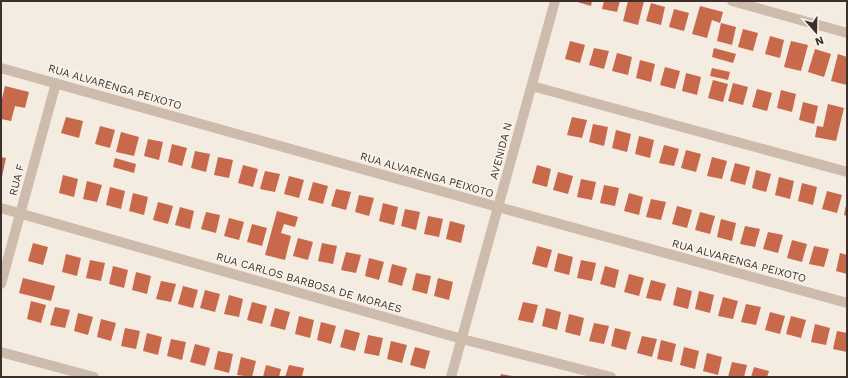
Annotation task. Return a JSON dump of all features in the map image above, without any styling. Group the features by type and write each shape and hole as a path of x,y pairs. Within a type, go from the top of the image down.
{"street":[{"name":"AVENIDA N","path":"451,377 555,1"},
{"path":"732,1 847,33"},
{"name":"RUA ALVARENGA PEIXOTO","path":"1,68 847,303"},
{"name":"RUA F","path":"1,284 56,84"},
{"path":"532,86 847,172"},
{"name":"RUA CARLOS BARBOSA DE MORAES","path":"1,208 462,339 611,377"},
{"path":"1,352 94,377"}],"building":[{"path":"574,1 592,1 591,6"},
{"path":"604,1 620,1 617,12 602,9"},
{"path":"628,1 644,1 638,25 623,21"},
{"path":"651,3 665,7 661,25 646,21"},
{"path":"700,6 723,12 720,23 712,20 707,38 692,34"},
{"path":"674,9 689,13 684,31 669,27"},
{"path":"721,23 736,27 732,45 717,41"},
{"path":"743,29 758,33 753,51 738,47"},
{"path":"770,36 784,40 780,58 765,54"},
{"path":"570,41 585,45 580,63 565,59"},
{"path":"791,41 808,45 801,71 784,67"},
{"path":"594,48 609,51 604,69 589,65"},
{"path":"714,48 736,54 733,63 712,57"},
{"path":"815,49 831,54 824,77 808,72"},
{"path":"617,53 632,57 628,75 612,71"},
{"path":"838,54 847,57 847,85 831,81"},
{"path":"640,60 655,64 651,82 636,78"},
{"path":"665,67 680,71 675,89 660,85"},
{"path":"712,68 730,72 728,80 710,76"},
{"path":"686,73 701,77 697,95 682,91"},
{"path":"713,80 728,84 723,102 708,98"},
{"path":"733,83 748,87 743,105 728,101"},
{"path":"5,86 29,92 25,108 15,106 11,121 1,119 1,103"},
{"path":"757,89 772,93 767,111 752,107"},
{"path":"781,90 796,94 792,112 777,108"},
{"path":"803,102 818,106 814,124 799,120"},
{"path":"828,104 844,108 836,141 815,137 817,126 823,127"},
{"path":"66,117 83,121 79,138 61,133"},
{"path":"572,117 587,120 582,138 567,135"},
{"path":"593,124 608,127 604,146 589,142"},
{"path":"100,126 115,130 110,148 95,144"},
{"path":"616,130 631,134 627,152 612,148"},
{"path":"121,132 139,137 134,156 116,152"},
{"path":"639,136 654,140 650,158 635,154"},
{"path":"148,139 163,142 159,160 144,156"},
{"path":"172,144 187,148 182,166 168,162"},
{"path":"664,145 679,149 674,166 659,163"},
{"path":"686,150 701,154 696,172 681,168"},
{"path":"195,151 210,154 206,172 191,168"},
{"path":"1,157 6,158 2,177 1,177"},
{"path":"218,157 233,160 229,178 214,175"},
{"path":"712,157 727,161 722,179 707,176"},
{"path":"115,158 136,164 134,173 113,167"},
{"path":"735,163 750,167 745,185 730,181"},
{"path":"243,165 258,169 253,187 238,183"},
{"path":"537,165 551,169 547,187 532,183"},
{"path":"756,170 771,174 766,192 752,188"},
{"path":"265,171 280,174 275,192 260,189"},
{"path":"558,172 573,176 568,194 553,190"},
{"path":"63,175 78,179 74,197 59,193"},
{"path":"289,176 304,180 299,198 284,194"},
{"path":"779,177 794,181 790,199 775,195"},
{"path":"581,179 596,182 592,200 577,197"},
{"path":"87,181 102,185 97,202 83,199"},
{"path":"313,182 328,186 323,204 308,200"},
{"path":"802,183 817,187 813,205 798,201"},
{"path":"604,185 619,188 615,206 600,203"},
{"path":"110,187 125,191 121,209 106,205"},
{"path":"336,189 351,192 346,210 331,206"},
{"path":"827,191 842,195 837,213 822,209"},
{"path":"133,193 148,197 144,215 129,211"},
{"path":"629,193 643,197 639,215 624,211"},
{"path":"359,195 374,198 369,216 355,212"},
{"path":"651,199 666,202 661,220 646,217"},
{"path":"158,202 173,206 168,224 153,220"},
{"path":"383,203 398,207 394,225 379,221"},
{"path":"847,205 847,216 844,215"},
{"path":"677,206 692,210 687,228 672,224"},
{"path":"180,207 194,211 190,229 175,225"},
{"path":"405,209 420,212 416,230 401,226"},
{"path":"277,211 298,217 295,227 284,224 281,233 291,236 285,260 265,255"},
{"path":"206,212 220,215 216,233 201,229"},
{"path":"700,212 715,216 710,234 695,230"},
{"path":"428,216 443,219 439,237 424,234"},
{"path":"229,218 244,222 239,240 224,236"},
{"path":"721,219 736,223 732,241 717,237"},
{"path":"450,221 465,225 461,243 446,239"},
{"path":"252,224 267,228 262,246 247,242"},
{"path":"745,226 760,229 755,247 740,244"},
{"path":"768,232 783,235 778,253 763,249"},
{"path":"298,238 313,242 308,260 293,256"},
{"path":"792,240 807,244 802,262 787,258"},
{"path":"33,243 48,247 43,265 28,261"},
{"path":"322,243 337,246 333,264 318,261"},
{"path":"537,246 552,250 547,268 532,264"},
{"path":"814,246 829,249 824,267 809,264"},
{"path":"346,252 361,255 356,273 341,270"},
{"path":"558,253 573,257 569,275 554,271"},
{"path":"840,253 847,255 847,274 836,271"},
{"path":"66,254 81,258 77,276 62,272"},
{"path":"369,258 384,262 379,280 365,276"},
{"path":"90,260 105,263 101,281 86,278"},
{"path":"581,260 596,263 592,281 577,278"},
{"path":"392,264 407,268 402,286 388,282"},
{"path":"113,266 128,270 124,288 109,284"},
{"path":"605,266 619,270 615,288 600,284"},
{"path":"136,272 151,276 147,294 132,290"},
{"path":"416,273 431,276 427,294 412,290"},
{"path":"629,274 644,278 639,296 624,292"},
{"path":"23,278 55,286 51,301 19,293"},
{"path":"438,278 453,282 449,300 434,296"},
{"path":"651,280 666,284 661,301 646,298"},
{"path":"161,281 176,284 171,302 156,299"},
{"path":"183,286 198,290 193,308 178,304"},
{"path":"677,287 692,291 688,309 673,305"},
{"path":"205,290 220,294 215,312 200,308"},
{"path":"699,291 714,295 710,313 695,309"},
{"path":"229,295 243,299 239,317 224,314"},
{"path":"723,297 738,301 733,319 718,316"},
{"path":"31,301 46,305 41,323 27,319"},
{"path":"252,302 267,306 262,324 247,320"},
{"path":"523,302 538,305 533,323 518,320"},
{"path":"746,304 761,307 756,325 741,322"},
{"path":"55,307 70,310 65,328 50,325"},
{"path":"275,308 290,312 285,330 270,326"},
{"path":"546,308 561,312 557,330 542,326"},
{"path":"770,312 785,316 780,334 765,330"},
{"path":"78,313 93,317 88,335 74,331"},
{"path":"569,314 584,318 580,336 565,332"},
{"path":"299,316 314,320 310,338 295,334"},
{"path":"791,316 806,320 801,338 786,334"},
{"path":"101,319 116,323 111,341 97,337"},
{"path":"321,322 336,326 331,344 317,340"},
{"path":"594,323 609,326 604,344 589,341"},
{"path":"815,324 830,328 826,345 811,342"},
{"path":"125,328 140,331 136,349 121,346"},
{"path":"615,328 631,332 626,350 611,346"},
{"path":"345,329 360,333 355,351 340,347"},
{"path":"837,331 847,333 847,352 833,349"},
{"path":"147,333 162,337 158,355 143,351"},
{"path":"368,335 383,338 379,356 364,353"},
{"path":"642,336 657,339 652,357 637,353"},
{"path":"171,339 186,342 182,360 167,356"},
{"path":"661,340 676,344 672,362 657,359"},
{"path":"391,341 407,345 402,363 387,359"},
{"path":"195,344 210,348 205,366 190,362"},
{"path":"415,347 430,351 425,369 410,365"},
{"path":"684,347 699,351 695,369 680,365"},
{"path":"218,351 233,354 229,373 214,369"},
{"path":"707,353 722,357 718,375 703,371"},
{"path":"241,357 256,361 252,377 237,375"},
{"path":"732,362 747,365 744,377 728,377"},
{"path":"266,365 281,369 279,377 263,377"},
{"path":"289,365 304,368 302,377 285,377"},
{"path":"754,367 769,371 767,377 751,377"},
{"path":"501,374 512,376 512,377 500,377"}]}
